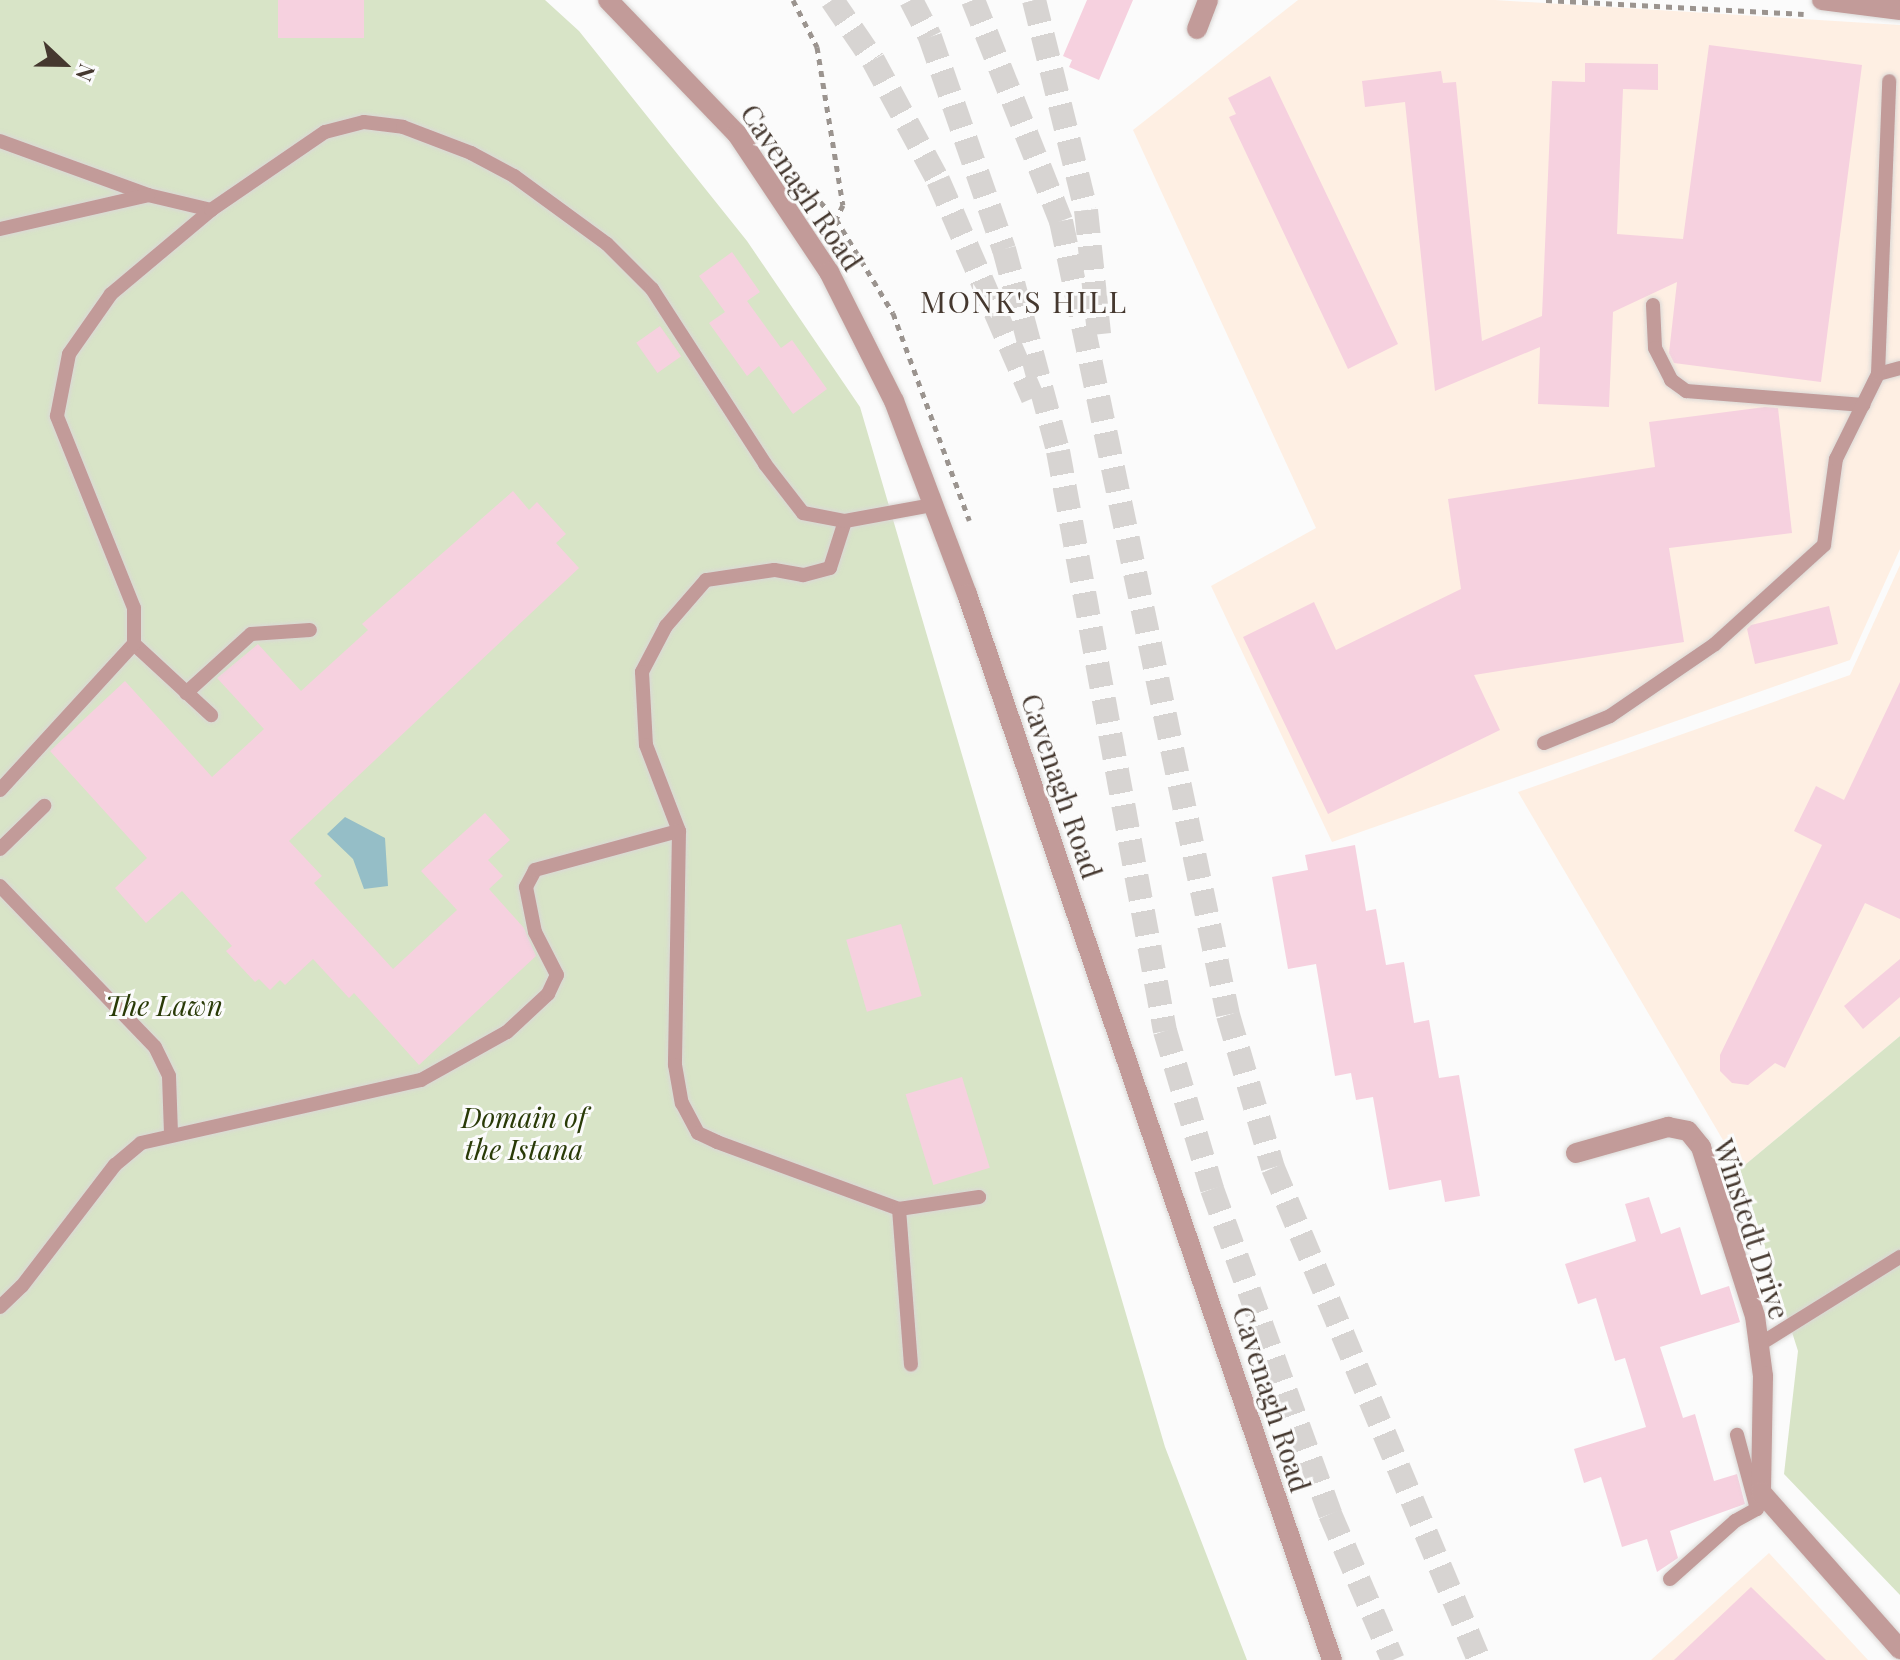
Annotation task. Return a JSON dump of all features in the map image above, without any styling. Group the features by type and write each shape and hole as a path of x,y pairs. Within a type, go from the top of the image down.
{"street":[{"name":"Cavenagh Road","path":"608,0 737,134 829,272 894,401 967,594 1332,1660"},
{"path":"1197,29 1208,0"},
{"path":"1816,7 1900,10"},
{"name":"Winstedt Drive","path":"1576,1153 1668,1127 1688,1131 1701,1147 1760,1344 1755,1475 1761,1492 1900,1649"}],"lane":[{"path":"1544,743 1610,716 1715,644 1824,545 1836,459 1878,374 1889,81"},
{"path":"0,790 134,644 134,608 57,416 69,354 111,294 211,210 301,145 364,122 403,127 471,153 514,176 607,244 652,289 765,464 803,513 845,521 932,505"},
{"path":"0,141 148,195 211,210"},
{"path":"0,229 148,195"},
{"path":"1653,305 1655,348 1671,380 1686,391 1863,405"},
{"path":"1878,374 1900,368"},
{"path":"845,521 830,568 803,575 774,570 706,580 666,626 642,672 646,745 679,831 675,1065 682,1103 698,1133 899,1209 979,1197"},
{"path":"186,693 251,634 310,630"},
{"path":"134,644 211,715"},
{"path":"0,849 44,806"},
{"path":"0,1307 22,1286 115,1165 141,1143 171,1133 421,1080 507,1032 548,994 557,975 535,932 526,887 535,870 679,831"},
{"path":"0,886 155,1047 169,1076 171,1133"},
{"path":"899,1209 911,1365"},
{"path":"1760,1344 1900,1257"},
{"path":"1670,1579 1735,1521 1757,1509 1755,1475 1737,1435"}],"path":[{"path":"793,0 817,47 843,205 836,219"},
{"path":"1546,0 1816,7"}],"shaded area":[{"path":"1298,0 1495,0 1900,25 1900,549 1850,660 1332,842 1211,586 1316,528 1133,130"},
{"path":"1900,565 1900,1036 1740,1169 1518,792 1850,675"},
{"path":"1769,1553 1868,1660 1651,1660"}],"green space":[{"name":"Domain of the Istana","path":"0,0 545,0 579,31 747,241 860,407 1165,1447 1247,1660 0,1660"},
{"path":"1900,1036 1900,1595 1784,1474 1798,1351 1740,1169"}],"water":[{"path":"345,817 385,838 388,886 364,889 353,859 327,834"}],"building":[{"path":"278,0 364,0 364,38 278,38"},
{"path":"1087,0 1133,0 1099,80 1069,67 1072,60 1063,56"},
{"path":"1709,45 1862,65 1821,382 1674,363 1669,353 1677,282 1613,312 1609,407 1538,404 1540,347 1435,391 1405,102 1365,107 1362,81 1441,71 1443,83 1456,82 1482,341 1542,316 1552,81 1585,82 1585,63 1658,64 1658,90 1623,89 1617,234 1683,239"},
{"path":"1270,76 1398,344 1348,369 1229,117 1236,114 1228,98"},
{"path":"732,252 760,292 747,301 781,348 792,340 827,389 793,414 759,366 747,376 709,323 725,312 699,276"},
{"path":"660,326 681,356 657,373 636,343"},
{"path":"1778,408 1792,533 1669,548 1684,642 1474,675 1500,730 1328,814 1243,637 1314,602 1336,650 1461,589 1448,499 1655,467 1649,422"},
{"path":"513,491 529,510 537,502 566,534 556,543 579,568 289,841 322,876 314,883 393,969 457,910 421,871 485,813 510,840 488,860 503,876 489,889 524,928 536,956 419,1065 354,993 349,998 313,959 285,985 280,980 270,990 259,979 255,982 226,951 232,946 182,891 146,923 115,888 147,858 50,751 125,681 212,777 264,729 217,678 258,644 301,691 368,630 362,624"},
{"path":"1829,606 1838,644 1755,664 1747,629 1751,625"},
{"path":"1900,682 1900,919 1865,903 1785,1068 1775,1063 1748,1085 1732,1083 1720,1071 1720,1055 1822,845 1794,831 1816,786 1844,800"},
{"path":"1355,845 1366,911 1376,909 1386,965 1404,962 1414,1023 1429,1020 1439,1078 1459,1075 1480,1196 1445,1202 1441,1180 1389,1190 1373,1097 1356,1100 1351,1073 1335,1076 1316,964 1288,969 1272,877 1308,870 1305,855"},
{"path":"901,924 922,996 867,1012 846,940"},
{"path":"1900,959 1900,997 1863,1029 1844,1006"},
{"path":"962,1077 990,1168 933,1185 906,1094"},
{"path":"1649,1197 1661,1234 1680,1227 1701,1295 1729,1286 1740,1322 1660,1347 1683,1418 1695,1414 1714,1481 1737,1474 1745,1504 1670,1531 1678,1558 1657,1572 1647,1539 1622,1547 1601,1477 1584,1483 1574,1449 1646,1427 1625,1358 1615,1361 1596,1298 1578,1304 1565,1264 1636,1241 1625,1204"},
{"path":"1751,1587 1826,1660 1674,1660"}],"tunnel":[{"path":"832,0 873,60 938,180 1033,398"},
{"path":"911,0 930,37 1004,249 1058,451 1165,1031 1212,1189 1330,1514 1393,1660"},
{"path":"973,0 1061,221 1228,1015 1273,1168 1479,1660"},
{"path":"1034,0 1086,210 1099,334"}],"district":[{"name":"MONK'S HILL","path":"1024,301"}],"park label":[{"name":"The Lawn","path":"164,1005"}]}
